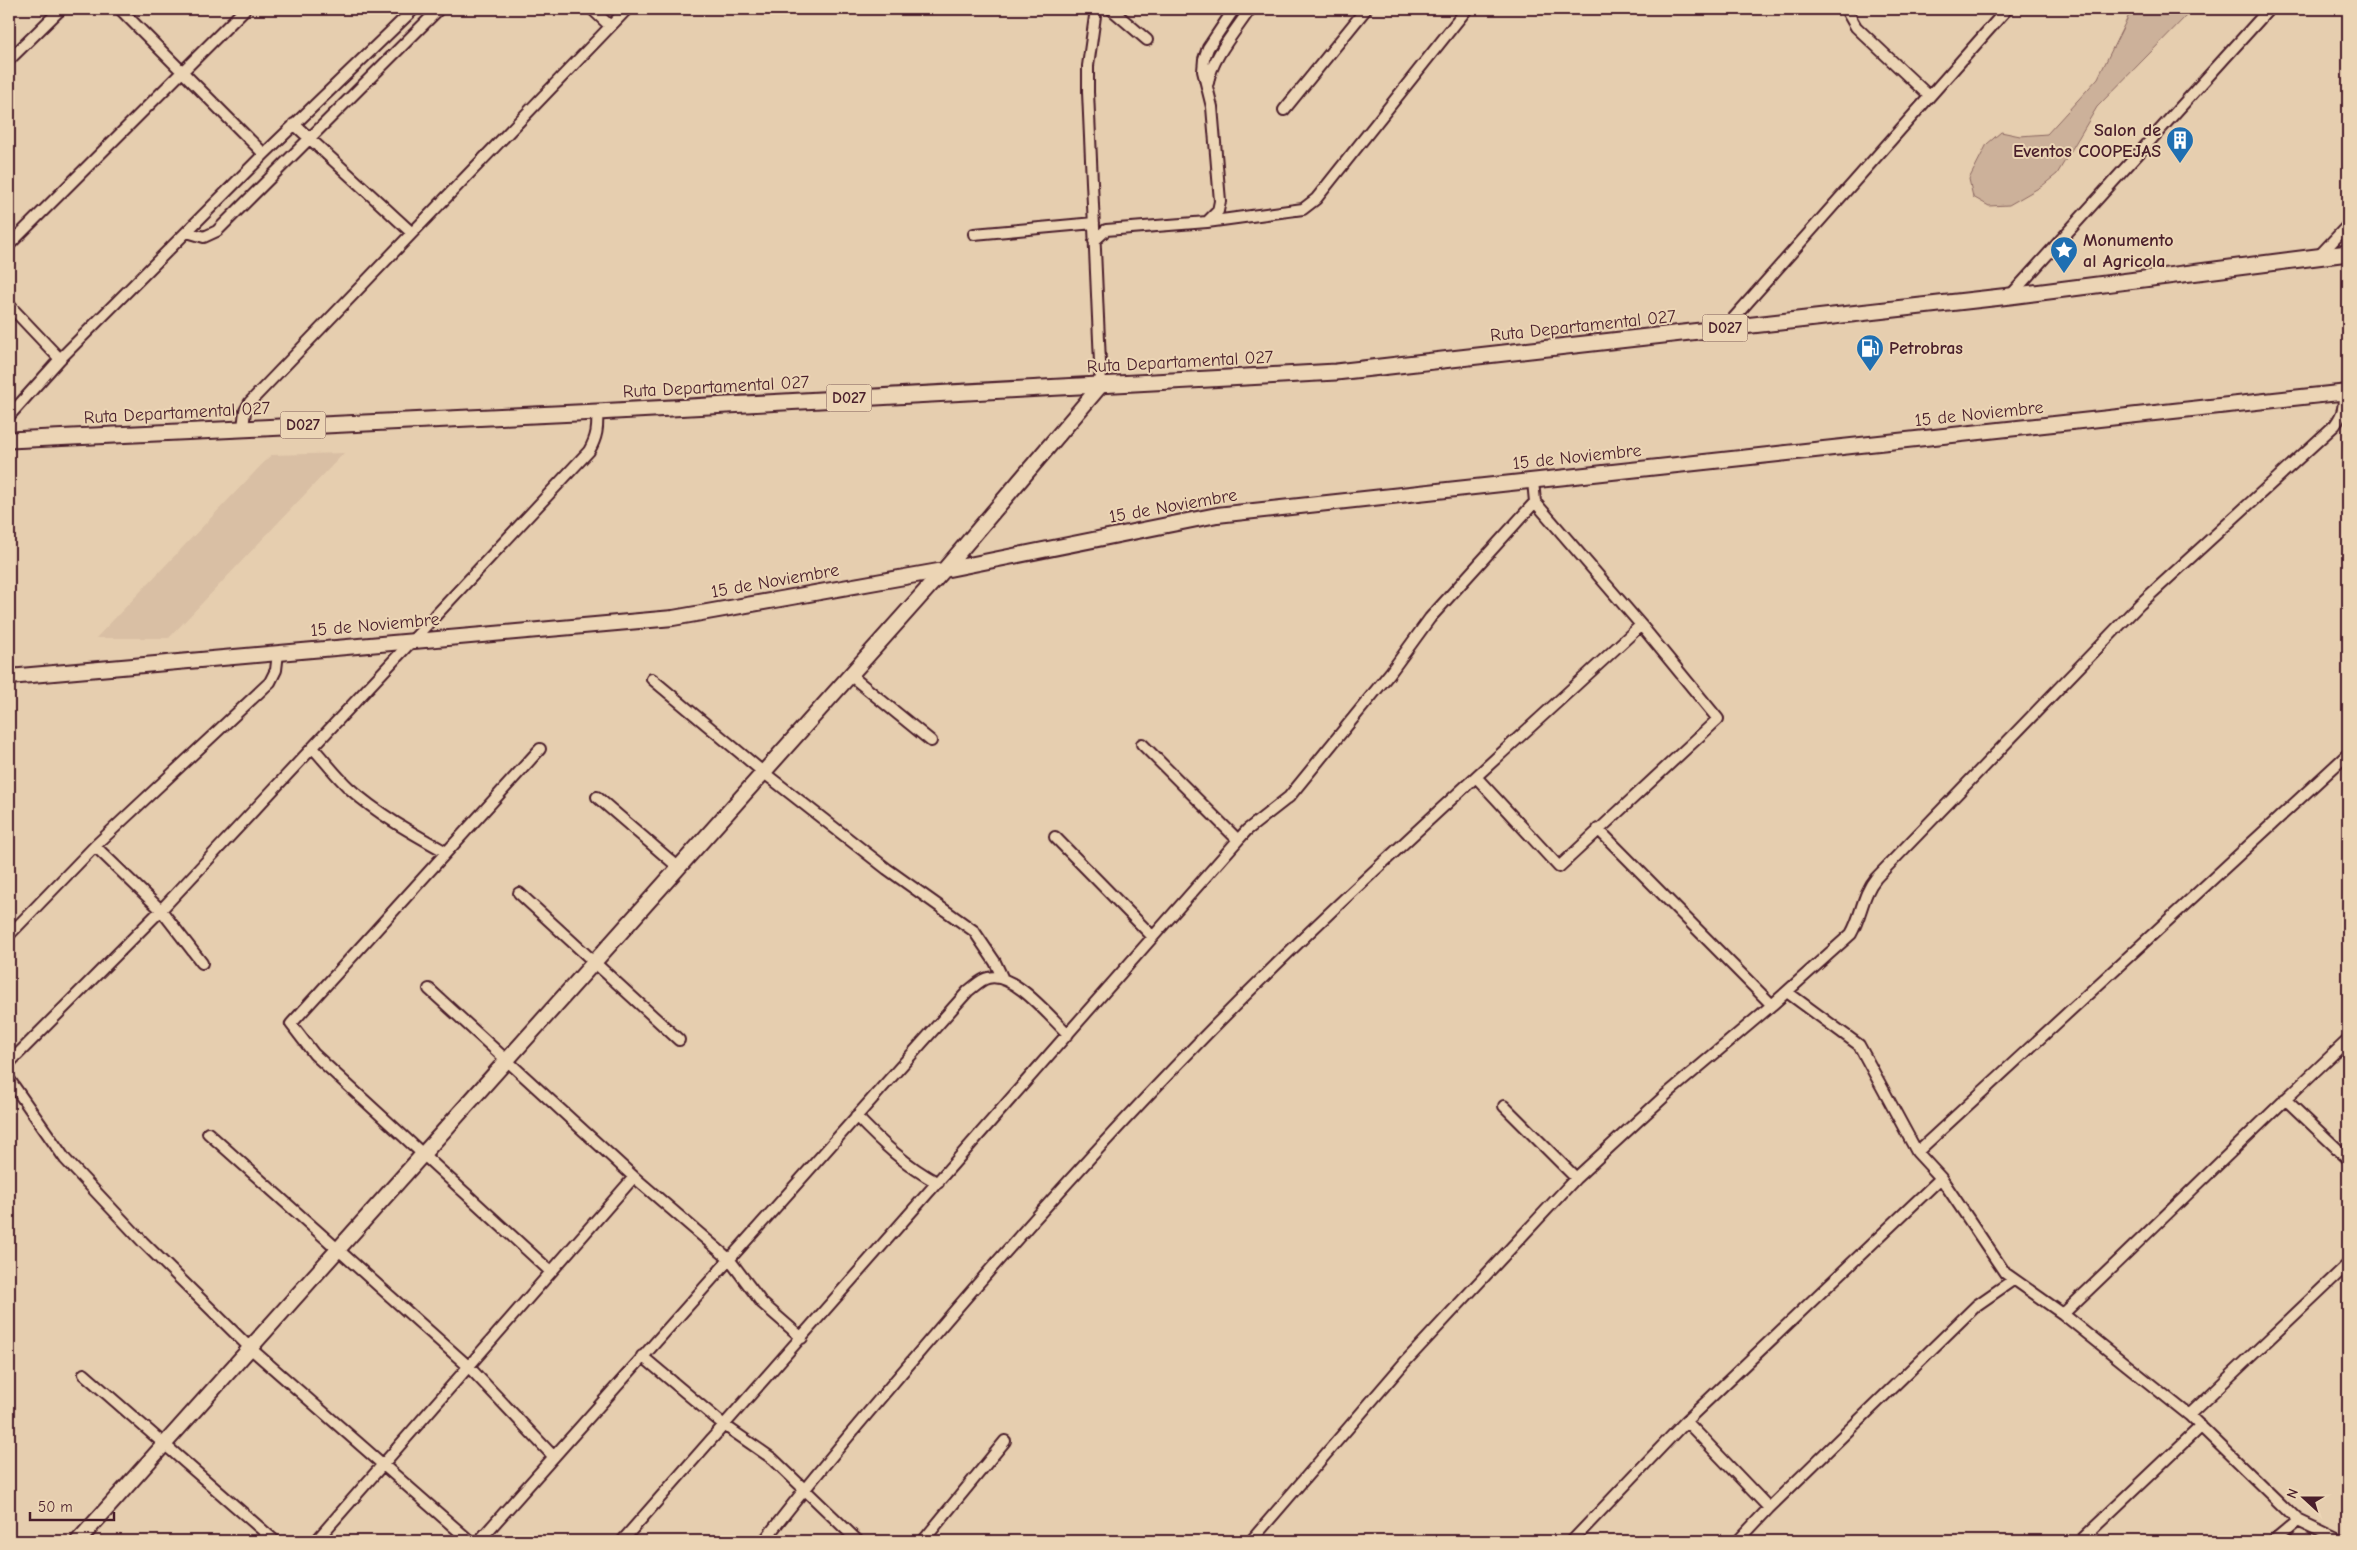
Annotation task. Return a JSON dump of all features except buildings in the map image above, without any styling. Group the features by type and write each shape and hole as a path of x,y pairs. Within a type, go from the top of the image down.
{"main road":[{"name":"Ruta Departamental 027","path":"9,440 597,412 1336,372 2010,296 2348,253"}],"street":[{"path":"9,60 61,9"},
{"path":"120,9 264,154"},
{"path":"9,245 245,9"},
{"path":"9,416 60,359 294,124 414,9"},
{"path":"187,232 204,237 217,231 439,9"},
{"path":"592,9 610,26"},
{"path":"243,428 245,411 250,402 627,9"},
{"path":"78,1541 944,570 1101,385 1088,66 1096,9"},
{"path":"1111,9 1147,40"},
{"path":"1207,222 1218,211 1220,201 1212,107 1204,71 1204,60 1208,48 1234,9"},
{"path":"1208,87 1212,68 1250,9"},
{"path":"1284,110 1366,9"},
{"path":"1094,241 1106,230 1207,222 1303,209 1316,199 1467,9"},
{"path":"1850,9 1848,13 1856,27 1928,95"},
{"path":"1724,328 1928,95 2007,9"},
{"path":"2010,296 2269,9"},
{"path":"294,124 412,233"},
{"path":"974,234 1094,223"},
{"path":"2317,258 2348,225"},
{"path":"9,305 60,359"},
{"path":"1251,1541 1405,1362 1576,1178 1668,1093 1787,992 1851,934 1859,920 1867,888 1876,878 2140,604 2335,425 2341,417 2346,392"},
{"name":"15 de Noviembre","path":"9,677 673,618 944,570 1217,515 2346,392"},
{"path":"9,1063 161,910 589,451 597,438 597,412"},
{"path":"1476,778 1559,867 1718,719 1535,502 1533,481"},
{"path":"622,1541 1238,840 1288,797 1390,673 1430,618 1535,502"},
{"path":"764,1541 804,1489 1004,1252 1092,1154 1290,952 1640,625"},
{"path":"9,935 95,846 270,682 276,670 278,653"},
{"path":"850,675 931,741"},
{"path":"652,679 763,772 887,870 974,931 995,962 1002,978"},
{"path":"1142,744 1238,840"},
{"path":"313,748 348,787 392,822 446,852"},
{"path":"540,749 291,1024 314,1054 550,1271"},
{"path":"1918,1152 2348,754"},
{"path":"597,797 678,868"},
{"path":"1598,829 1772,1005"},
{"path":"1054,837 1153,937"},
{"path":"95,846 161,910 202,963"},
{"path":"519,893 679,1040"},
{"path":"479,1541 552,1456 968,991 987,978 1002,978 1018,986 1068,1034"},
{"path":"429,988 634,1178 729,1258 762,1303 802,1338"},
{"path":"1787,992 1860,1045 1918,1152 1940,1178 2005,1273 2063,1314 2189,1415 2298,1521 2340,1541"},
{"path":"2063,1314 2348,1040"},
{"path":"9,1079 65,1159 143,1242 250,1348 470,1541"},
{"path":"2285,1099 2348,1159"},
{"path":"1504,1106 1576,1178"},
{"path":"856,1116 878,1140 917,1172 938,1183"},
{"path":"208,1133 468,1366 552,1456"},
{"path":"316,1541 550,1271 634,1178"},
{"path":"1572,1541 1686,1421 1940,1178"},
{"path":"2189,1415 2348,1264"},
{"path":"1738,1541 1769,1508 1977,1305 2013,1280"},
{"path":"642,1356 724,1425 773,1459 858,1541"},
{"path":"84,1374 275,1541"},
{"path":"1686,1421 1769,1508"},
{"path":"2080,1541 2201,1426"},
{"path":"922,1541 1005,1441"},
{"path":"2274,1541 2298,1521"}],"shaded area":[{"path":"2132,9 2193,9 2097,107 2057,174 2042,186 2009,205 1989,206 1973,197 1969,179 1987,144 2001,132 2020,136 2047,134 2098,78"},
{"path":"344,453 169,638 96,638 271,455"}],"place":[{"name":"Salon de Eventos COOPEJAS","path":"2180,164"},
{"name":"Monumento al Agricola","path":"2064,274"},
{"name":"Petrobras","path":"1870,372"}]}
